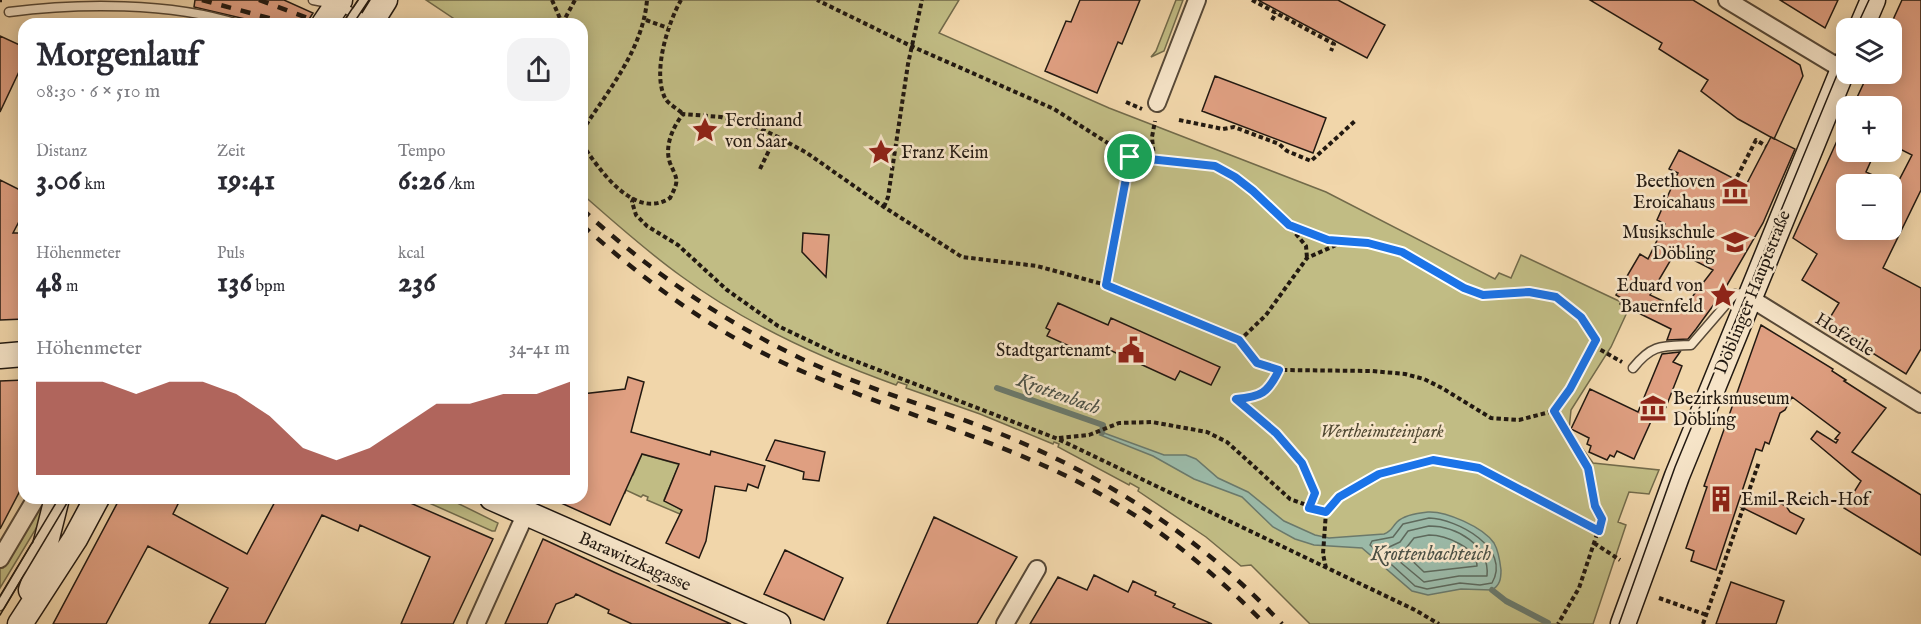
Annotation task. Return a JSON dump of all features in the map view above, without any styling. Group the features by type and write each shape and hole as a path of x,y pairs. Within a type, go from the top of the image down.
{"main road":[{"path":"347,14 385,0"},
{"path":"1865,18 1873,0"},
{"name":"Döblinger Hauptstraße","path":"1623,624 1677,476 1838,84"},
{"path":"0,356 18,354"},
{"path":"20,624 75,539 94,504"},
{"name":"Barawitzkagasse","path":"506,504 778,624"},
{"path":"20,624 58,505"}],"street":[{"path":"1157,103 1197,0"},
{"path":"1727,0 1836,61"},
{"name":"Hofzeile","path":"1750,298 1921,404"},
{"path":"0,559 32,504"},
{"path":"476,624 526,513"},
{"path":"1005,624 1037,569"}],"lane":[{"path":"313,0 347,14 364,0"},
{"path":"9,12 39,8 106,6 186,13 210,18"},
{"path":"1633,368 1643,355 1655,347 1691,345 1735,294 1750,298"},
{"path":"0,606 58,505"}],"path":[{"path":"552,0 560,18"},
{"path":"565,18 575,0"},
{"path":"588,122 625,66 646,20 647,0"},
{"path":"681,0 668,28 660,72 665,98 683,114 721,117 757,127 777,136 807,153 884,207 962,257 1037,266 1106,285 1239,340 1257,363 1279,370 1372,371 1405,374 1424,379 1491,418 1505,421 1519,420 1554,411 1564,401 1594,346 1596,340 1594,333 1581,317 1556,297 1529,292 1483,295 1464,288 1402,252 1377,244 1328,240 1289,225"},
{"path":"817,0 911,46 1054,109 1130,157 1215,166 1244,184 1289,225 1306,246 1307,258"},
{"path":"884,207 888,198 911,46 921,0"},
{"path":"1252,0 1334,44 1331,51"},
{"path":"1272,20 1276,13"},
{"path":"646,20 668,28"},
{"path":"588,153 598,168 620,189 634,198 653,204 670,198 676,186 676,172 670,162 668,147 676,123 683,114"},
{"path":"1179,120 1223,129 1234,127 1279,144 1287,151 1311,161 1355,121"},
{"path":"1154,159 1152,137 1155,122"},
{"path":"760,169 777,136"},
{"path":"1737,177 1756,141 1766,146"},
{"path":"1106,285 1130,157"},
{"path":"634,198 632,202 636,214 647,226 678,245 727,290 778,326 837,354 1058,438 1439,624"},
{"path":"1239,340 1266,315 1307,258 1336,245 1355,243"},
{"path":"1594,346 1633,368"},
{"path":"1279,370 1272,385 1257,397 1236,399 1276,433 1302,463 1315,493 1309,508"},
{"path":"1554,411 1588,468 1595,506 1602,519 1579,588 1558,624"},
{"path":"1058,438 1089,435 1119,423 1152,423 1207,432 1227,442 1290,499 1309,508 1326,512"},
{"path":"1326,569 1323,554 1326,512 1339,497 1379,474 1433,460 1479,468 1599,531"},
{"path":"1703,624 1759,462"},
{"path":"1594,543 1620,560"},
{"path":"1659,598 1707,615"}],"green space":[{"name":"Wertheimsteinpark","path":"426,0 959,0 939,33 1109,108 1326,192 1495,279 1499,273 1511,278 1521,255 1621,302 1629,308 1611,347 1571,410 1569,430 1593,463 1659,470 1649,494 1629,492 1618,522 1626,525 1593,624 1310,624 1251,565 1241,566 1206,537 1138,491 1139,488 1130,483 1129,485 1058,447 1059,444 1054,442 1053,444 980,414 906,388 907,385 898,382 896,385 868,375 812,351 731,309 681,276 588,199 588,18 453,18"},
{"path":"1176,0 1183,0 1164,51 1151,57 1156,51"},
{"path":"642,454 677,464 681,460 664,500 682,510 680,514 647,500 648,497 643,495 641,497 626,490 625,493 597,480 633,475"},
{"path":"38,504 48,504 46,512 0,588 0,566 3,568"},
{"path":"431,504 459,504 498,523 495,531"}],"water":[{"name":"Krottenbachteich","path":"1104,433 1164,455 1186,455 1196,459 1218,478 1248,492 1284,521 1315,535 1329,538 1384,534 1403,518 1424,512 1436,512 1454,517 1482,531 1494,543 1501,567 1500,582 1492,590 1461,589 1428,595 1412,591 1362,548 1314,545 1295,539 1273,527 1242,497 1194,479 1153,456 1100,435"}],"building":[{"path":"195,0 284,0 313,13 310,18 241,18 194,7"},
{"path":"1080,0 1140,0 1122,44 1118,42 1097,93 1045,71 1066,21 1071,22"},
{"path":"1258,0 1338,0 1385,25 1367,58"},
{"path":"1590,0 1693,0 1800,65 1803,76 1774,139 1738,119 1701,91 1708,80 1659,49 1662,43"},
{"path":"1780,0 1838,0 1825,28"},
{"path":"1902,0 1921,0 1921,190 1902,229 1902,174 1912,155 1902,150 1902,96 1858,96 1863,84 1902,84 1902,18 1894,18"},
{"path":"0,36 18,44 18,74 0,112"},
{"path":"1215,76 1326,118 1313,153 1202,111"},
{"path":"1771,137 1795,149 1763,223 1723,292 1688,339 1667,340 1671,329 1620,304 1623,299 1616,295 1640,254 1648,259 1665,224 1657,220 1678,173 1669,169 1679,150 1746,185","holes":["1676,251 1713,270 1682,310 1650,295"]},
{"path":"1836,143 1836,162 1870,162 1866,172 1870,174 1836,174 1836,240 1897,240 1883,268 1921,288 1921,349 1906,374 1826,324 1839,303 1802,280 1817,254 1793,238"},
{"path":"0,180 18,189 18,223 13,233 18,233 18,319 0,320"},
{"path":"803,233 829,235 826,277 802,252"},
{"path":"1058,303 1108,325 1111,318 1220,367 1211,385 1180,371 1175,380 1101,346 1096,358 1047,336 1050,330 1046,328"},
{"path":"1761,325 1833,369 1832,371 1846,380 1844,381 1886,408 1852,452 1921,495 1921,555 1844,508 1861,481 1811,439 1817,431 1836,443 1838,440 1835,439 1840,433 1792,397 1785,410 1780,413 1769,444 1765,442 1762,451 1756,449 1716,570 1691,561 1694,551 1686,548 1707,487 1704,486"},
{"path":"1680,352 1673,362 1682,366 1660,422 1642,414 1652,419 1634,459 1617,451 1614,457 1610,455 1607,460 1589,452 1591,446 1587,444 1589,438 1571,429 1590,389 1638,412 1662,354"},
{"path":"628,377 644,382 631,432 710,455 711,451 765,466 758,488 748,484 746,491 715,486 706,541 699,558 666,543 682,510 664,501 679,464 642,454 610,525 563,504 588,504 588,393 625,389"},
{"path":"18,380 18,494 0,529 0,381"},
{"path":"775,440 825,452 819,481 803,479 804,472 766,460"},
{"path":"1766,497 1786,506 1790,512 1804,519 1796,534 1741,507"},
{"path":"117,504 178,504 173,514 247,554 274,504 413,504 493,539 453,624 401,624 430,557 360,525 358,531 322,515 265,624 209,624 228,588 148,546 106,624 53,624"},
{"path":"934,517 1017,557 977,624 887,624"},
{"path":"543,539 731,624 632,624 576,594 556,604 547,624 505,624"},
{"path":"785,550 843,578 824,620 764,594"},
{"path":"1094,575 1128,592 1133,581 1175,604 1173,607 1212,624 1030,624 1058,577 1087,590"},
{"path":"1731,582 1784,601 1776,624 1716,624"}],"waterway":[{"name":"Krottenbach","path":"997,388 1103,425 1102,433"},
{"path":"1492,590 1506,601 1548,623"}],"tram line":[{"path":"346,18 358,0"},
{"path":"357,18 369,0"},
{"path":"1861,18 1869,0"},
{"path":"1619,624 1675,467 1836,77"},
{"path":"0,596 55,504"},
{"path":"0,615 66,504"}],"railway":[{"path":"202,0 269,18"},
{"path":"259,0 308,18"},
{"path":"588,214 659,273 714,310 772,344 852,380 1006,436 1045,453 1119,492 1188,539 1252,594 1282,624"},
{"path":"588,230 663,291 751,347 865,397 1020,455 1087,486 1168,539 1242,601 1265,624"}],"place":[{"name":"Ferdinand von Saar","path":"705,130"},
{"name":"Franz Keim","path":"881,152"},
{"name":"Beethoven Eroicahaus","path":"1735,191"},
{"name":"Musikschule Döbling","path":"1735,242"},
{"name":"Eduard von Bauernfeld","path":"1723,295"},
{"name":"Stadtgartenamt","path":"1131,350"},
{"name":"Bezirksmuseum Döbling","path":"1653,408"},
{"name":"Emil-Reich-Hof","path":"1721,499"}],"route":[{"path":"1130,157 1215,166 1235,177 1253,191 1289,225 1328,240 1386,246 1402,252 1464,288 1483,295 1543,293 1566,303 1594,333 1596,340 1564,401 1554,411 1588,468 1595,506 1602,519 1599,531 1479,468 1433,460 1379,474 1339,497 1326,512 1309,508 1315,493 1302,463 1276,433 1236,399 1257,397 1272,385 1279,370 1257,363 1239,340 1106,285 1130,157"}]}
